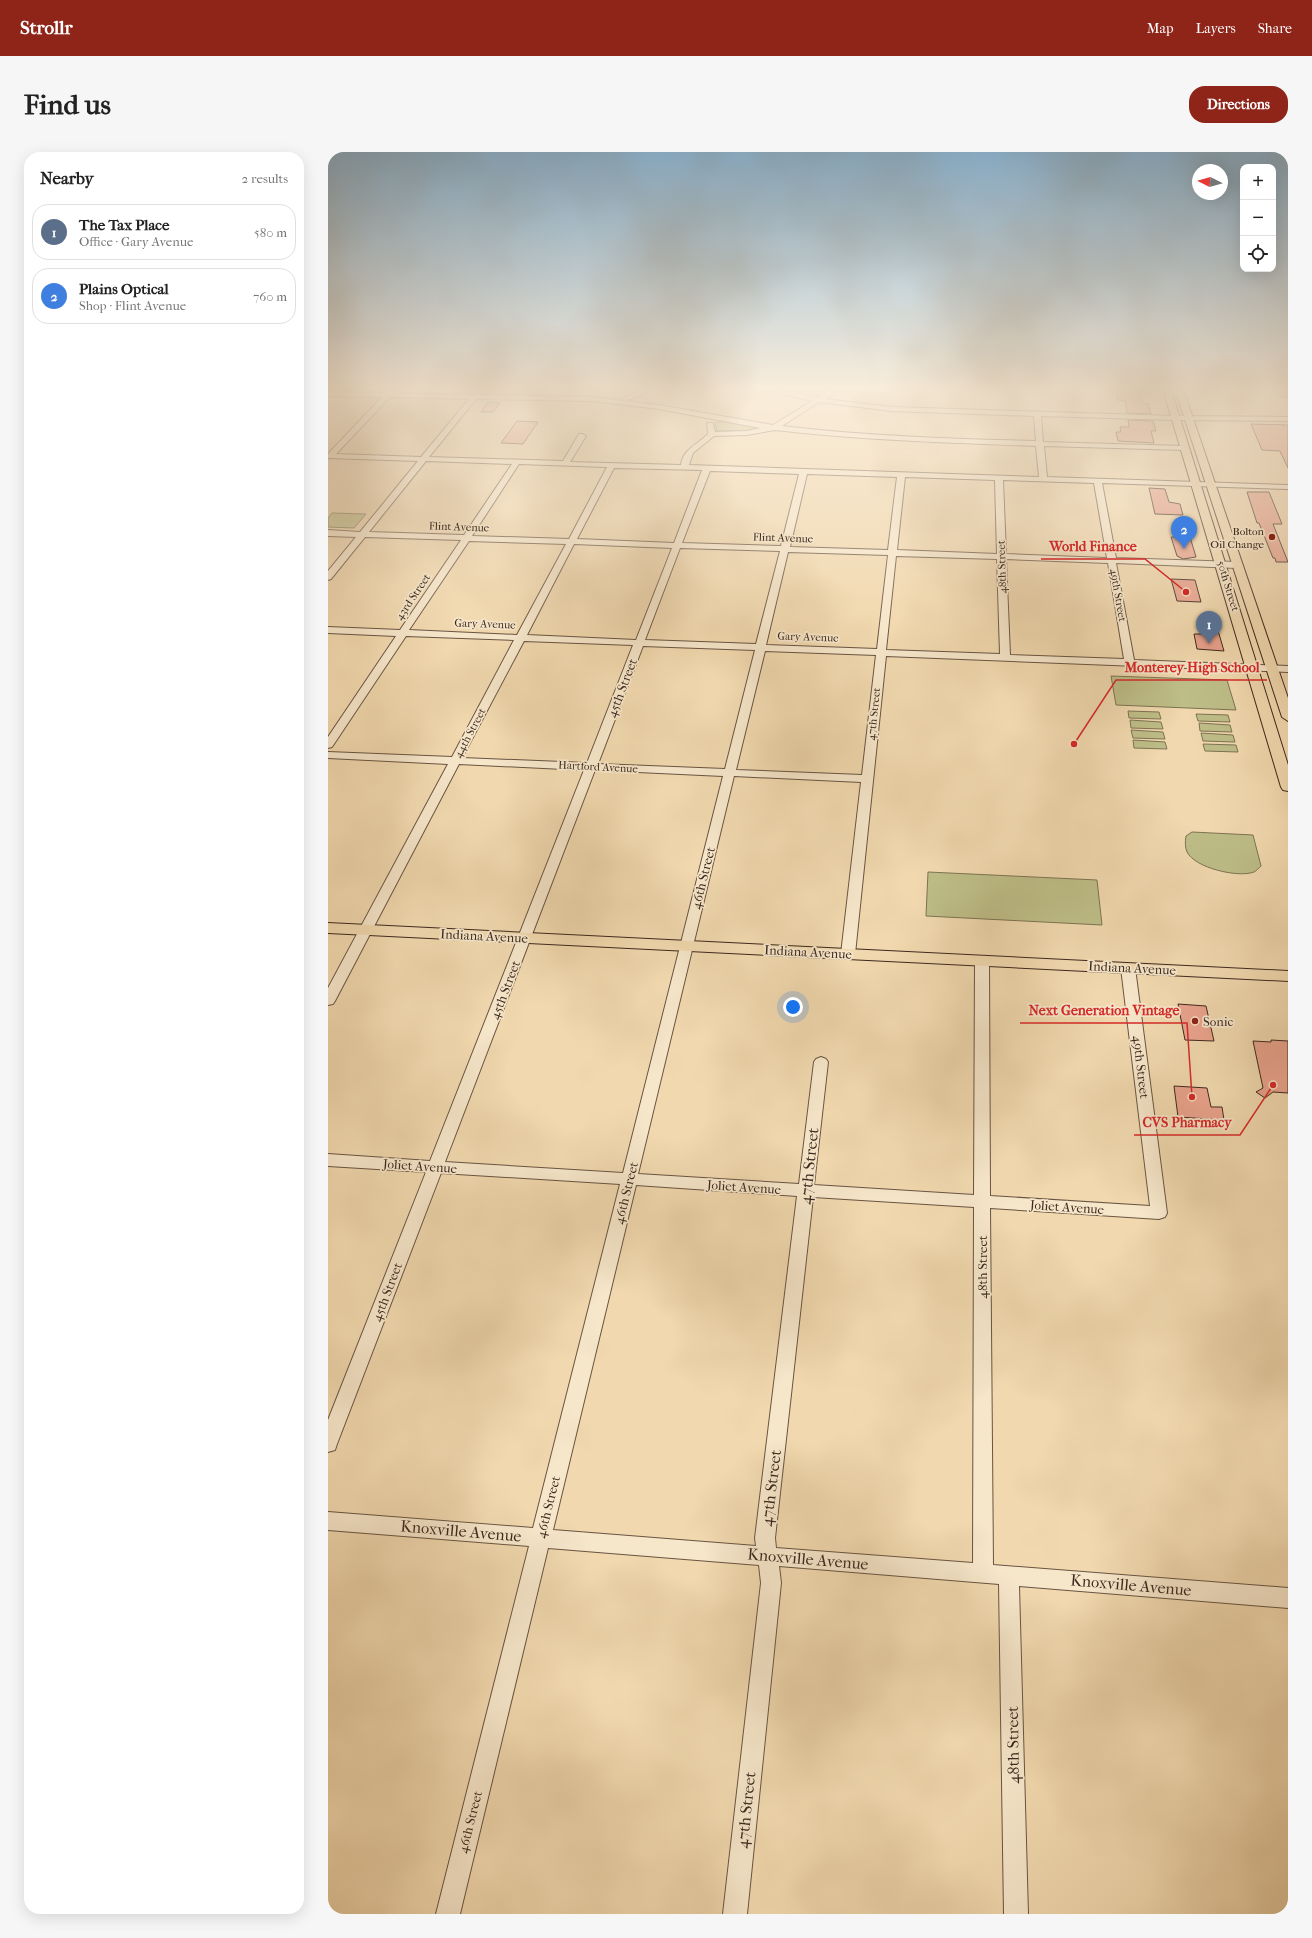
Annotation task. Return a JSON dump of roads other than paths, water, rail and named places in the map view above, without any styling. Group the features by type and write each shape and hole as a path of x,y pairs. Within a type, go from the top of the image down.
{"main road":[{"name":"50th Street","path":"1190,468 1253,668 1288,787"},
{"name":"50th Street","path":"1205,468 1288,717"},
{"name":"Indiana Avenue","path":"328,928 1288,976"}],"street":[{"path":"328,577 416,468"},
{"name":"43rd Street","path":"328,745 513,468"},
{"name":"44th Street","path":"328,1001 610,468"},
{"name":"45th Street","path":"328,1444 707,468"},
{"path":"714,468 1288,487"},
{"path":"1042,468 1043,479"},
{"name":"46th Street","path":"448,1914 804,471"},
{"name":"47th Street","path":"848,954 901,474"},
{"name":"48th Street","path":"999,477 1005,657"},
{"name":"49th Street","path":"1098,481 1129,662"},
{"name":"Flint Avenue","path":"328,533 1237,565"},
{"name":"Gary Avenue","path":"328,630 1288,669"},
{"name":"Hartford Avenue","path":"328,755 867,779"},
{"name":"48th Street","path":"982,960 983,1573"},
{"name":"49th Street","path":"1128,968 1159,1213"},
{"name":"47th Street","path":"734,1914 772,1583 765,1538 821,1062"},
{"name":"Joliet Avenue","path":"328,1160 1159,1213"},
{"name":"Knoxville Avenue","path":"329,1523 540,1538 1288,1598"},
{"name":"48th Street","path":"1009,1576 1016,1914"}],"place":[{"name":"Bolton Oil Change","path":"1272,537"},
{"name":"Plains Optical","path":"1184,549"},
{"name":"World Finance","path":"1186,592"},
{"name":"The Tax Place","path":"1209,644"},
{"name":"Monterey High School","path":"1074,744"},
{"name":"Sonic","path":"1195,1021"},
{"name":"CVS Pharmacy","path":"1273,1085"},
{"name":"Next Generation Vintage","path":"1192,1097"}]}
